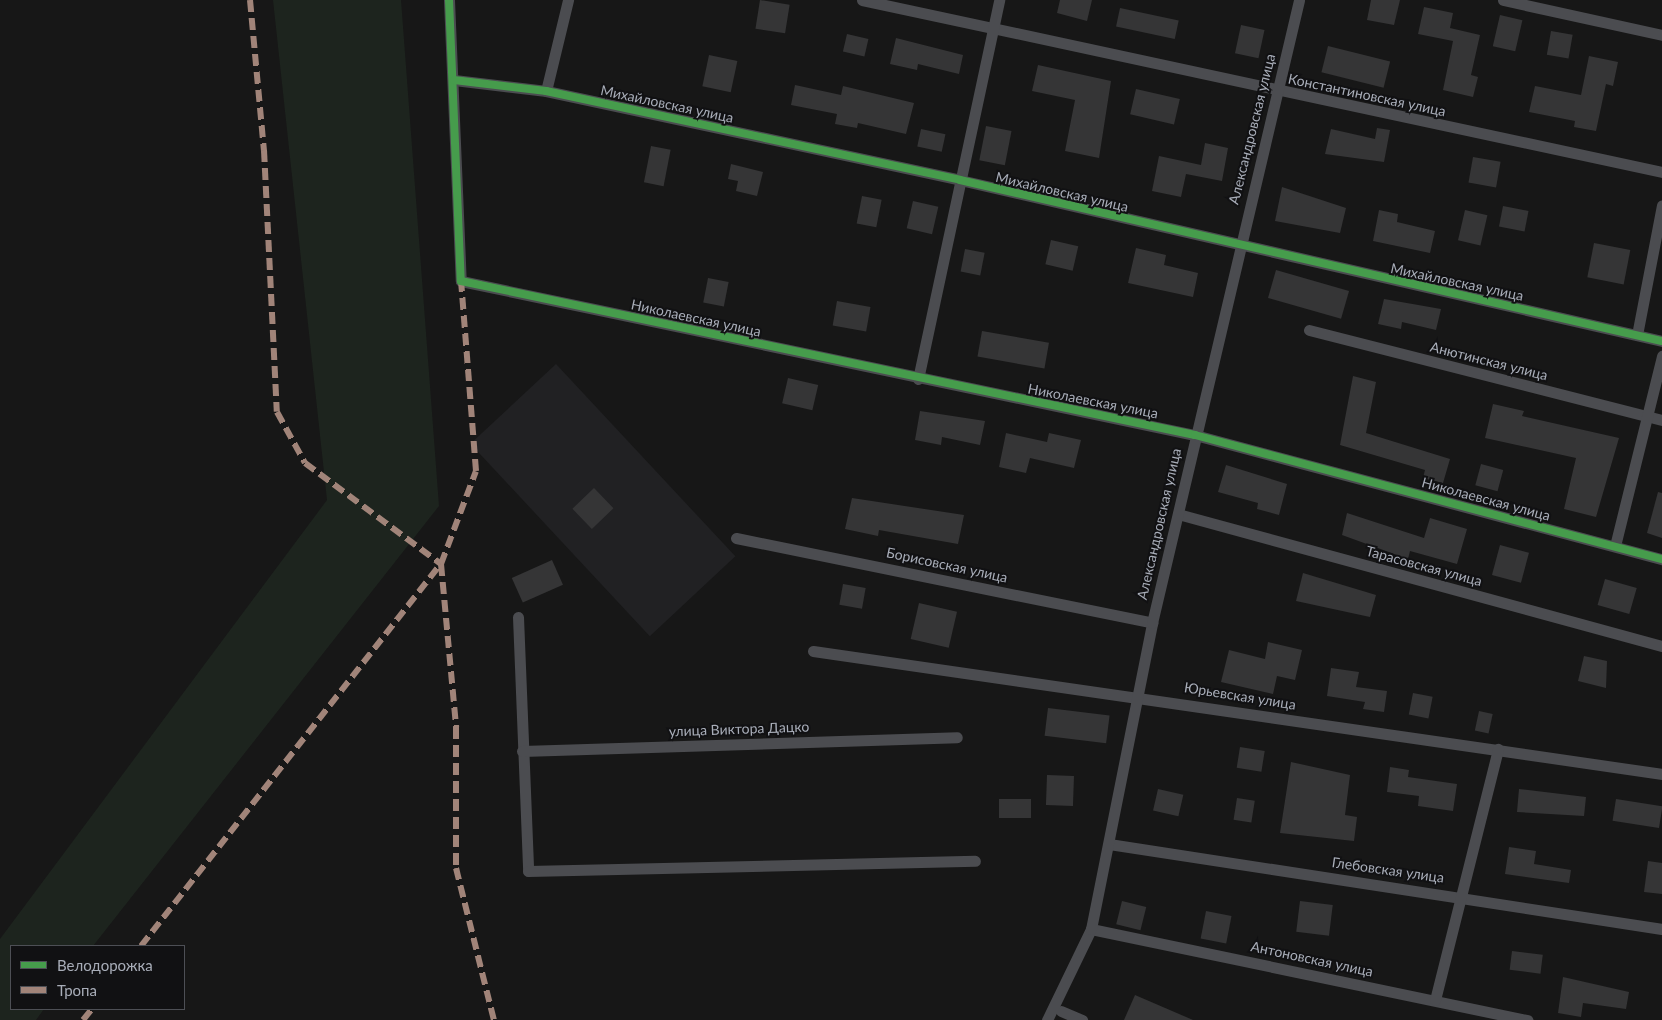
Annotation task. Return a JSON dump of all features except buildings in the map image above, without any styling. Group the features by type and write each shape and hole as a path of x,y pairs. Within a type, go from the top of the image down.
{"street":[{"path":"449,0 454,80"},
{"path":"546,92 568,0"},
{"name":"Константиновская улица","path":"862,0 1278,92 1662,172"},
{"path":"918,379 999,0"},
{"name":"Александровская улица","path":"1047,1020 1091,929 1152,622 1238,247 1278,92 1299,0"},
{"path":"1503,0 1662,35"},
{"name":"Михайловская улица","path":"454,80 546,92 960,180 1238,247 1662,341"},
{"name":"Николаевская улица","path":"454,80 461,281 513,290 918,379 1195,435 1662,560"},
{"path":"1637,335 1662,205"},
{"name":"Анютинская улица","path":"1309,330 1662,420"},
{"path":"1615,546 1662,356"},
{"name":"Тарасовская улица","path":"1178,514 1662,646"},
{"name":"Борисовская улица","path":"736,538 1152,622"},
{"path":"518,617 528,871 975,861"},
{"name":"Юрьевская улица","path":"813,651 1138,695 1662,774"},
{"name":"улица Виктора Дацко","path":"522,751 957,737"},
{"path":"1435,1000 1498,749"},
{"name":"Глебовская улица","path":"1108,844 1461,896 1662,929"},
{"name":"Антоновская улица","path":"1091,929 1528,1020"},
{"path":"1061,1011 1082,1020"}],"shaded area":[{"path":"273,0 401,0 439,506 94,945 10,945 10,1010 43,1010 36,1020 0,1020 0,939 327,500"},
{"path":"556,364 735,556 650,636 470,444"}],"marked path":[{"path":"250,0 264,150 277,412 305,463 441,564 456,727 456,868 494,1020"},
{"path":"142,945 441,564 476,471 461,281"},
{"path":"83,1020 91,1010"}],"cycle path":[{"path":"449,0 461,281 1195,435 1662,559"},
{"path":"454,80 546,91 960,180 1662,341"}]}
